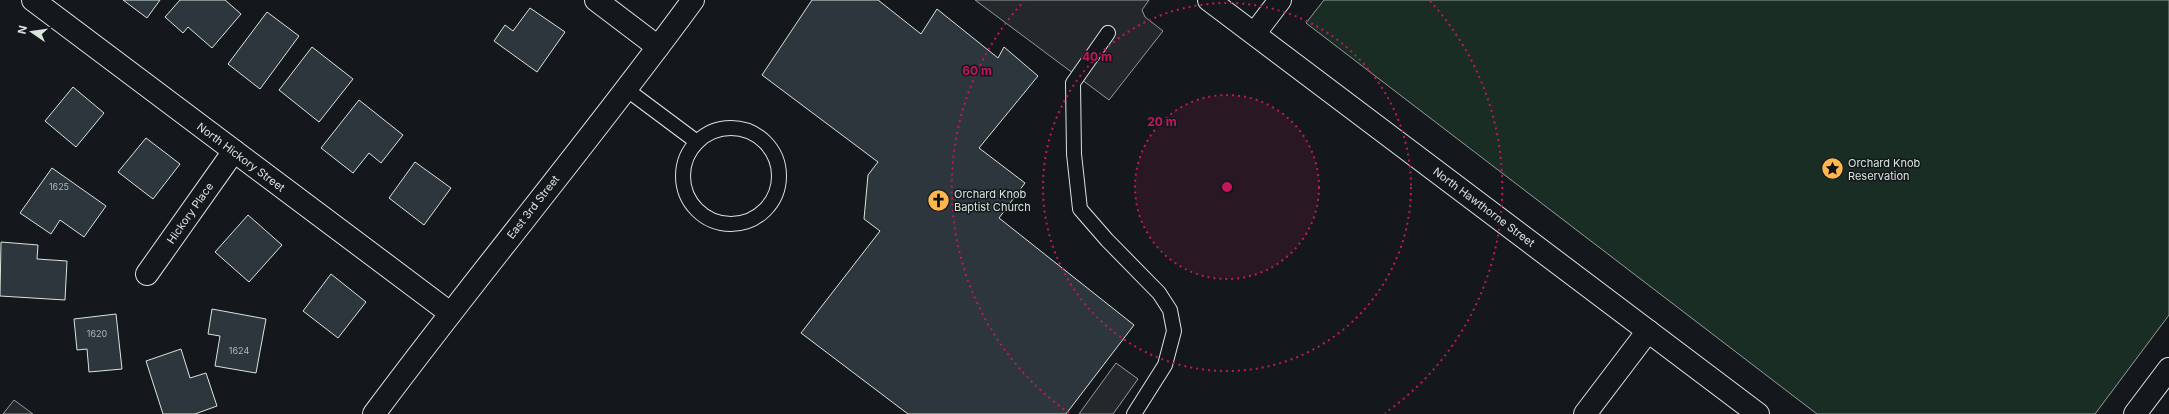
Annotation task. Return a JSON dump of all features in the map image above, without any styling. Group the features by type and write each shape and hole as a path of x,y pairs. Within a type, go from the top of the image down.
{"street":[{"name":"North Hickory Street","path":"33,0 450,313"},
{"path":"596,0 658,47"},
{"name":"East 3rd Street","path":"374,414 450,313 626,89 693,0"},
{"name":"North Hawthorne Street","path":"1209,0 1255,33 1758,414"},
{"path":"1255,33 1280,0"},
{"name":"Hickory Place","path":"147,274 234,151"},
{"path":"1585,414 1648,331"},
{"path":"2136,414 2169,369"}],"lane":[{"path":"1108,33 1073,83 1074,154 1080,209 1107,240 1159,293 1170,310 1174,331 1165,365 1134,414"},
{"path":"626,89 697,142"},
{"path":"732,128 750,132 765,142 776,158 780,177 776,195 765,211 749,221 731,225 713,221 697,211 687,195 683,176 687,158 697,142 713,132 732,128"}],"green space":[{"name":"Orchard Knob Reservation","path":"1324,0 2169,0 2169,315 2095,414 1817,414 1306,23"}],"shaded area":[{"path":"975,0 1149,0 1142,10 1145,17 1163,31 1109,100"},
{"path":"1116,363 1138,379 1113,414 1079,414"},
{"path":"14,400 33,414 3,414"}],"building":[{"path":"123,0 160,0 147,18"},
{"path":"180,0 225,0 241,14 212,48 188,27 183,33 165,17"},
{"name":"Orchard Knob Baptist Church","path":"812,0 878,0 921,34 937,9 998,58 1004,47 1038,76 979,148 1025,183 999,218 1134,325 1066,414 908,414 801,333 880,231 864,219 868,175 878,162 762,75"},
{"path":"530,8 565,32 537,72 494,41 505,25 513,31"},
{"path":"267,12 299,36 260,89 228,64"},
{"path":"312,47 353,79 319,122 279,90"},
{"path":"73,87 104,113 76,147 45,121"},
{"path":"359,100 403,135 381,163 369,153 353,173 321,148"},
{"path":"146,138 180,164 153,199 118,172"},
{"path":"415,162 451,188 424,225 389,198"},
{"path":"52,168 106,206 84,237 60,220 51,234 20,213"},
{"path":"248,215 282,245 249,282 215,252"},
{"path":"1,242 38,245 37,259 67,261 65,300 0,296"},
{"path":"331,274 366,302 338,338 303,311"},
{"path":"212,309 266,319 256,373 215,366 220,336 208,334"},
{"path":"116,314 122,369 89,372 87,349 77,350 74,319"},
{"path":"181,349 190,378 206,373 217,406 195,414 163,414 146,361"}],"place":[{"name":"Orchard Knob Reservation","path":"1833,169"},
{"name":"Orchard Knob Baptist Church","path":"939,200"}]}
